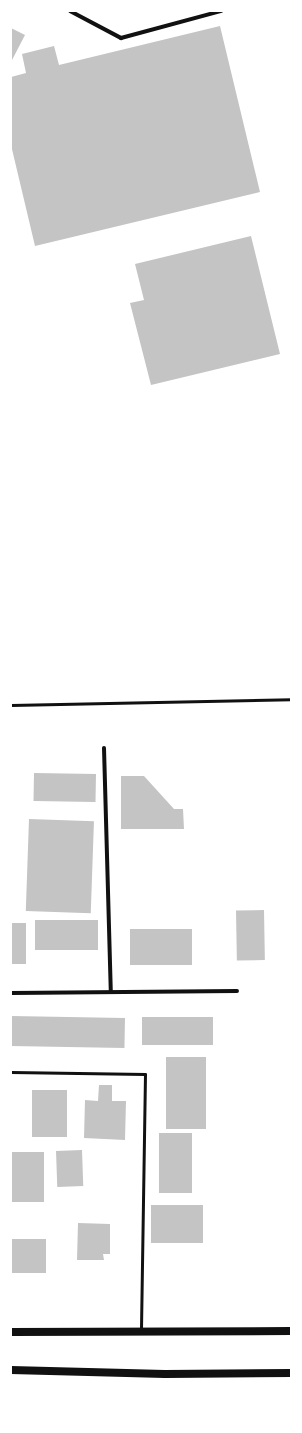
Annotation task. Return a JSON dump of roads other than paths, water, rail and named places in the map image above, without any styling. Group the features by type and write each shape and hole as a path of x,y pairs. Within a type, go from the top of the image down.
{"main road":[{"path":"11,1332 291,1331"},
{"path":"11,1370 165,1374 291,1373"}],"street":[{"path":"70,11 121,38 221,11"},
{"path":"104,748 112,992"},
{"path":"11,993 237,991"}],"lane":[{"path":"11,705 291,699"},
{"path":"11,1072 145,1074 140,1331"}]}
